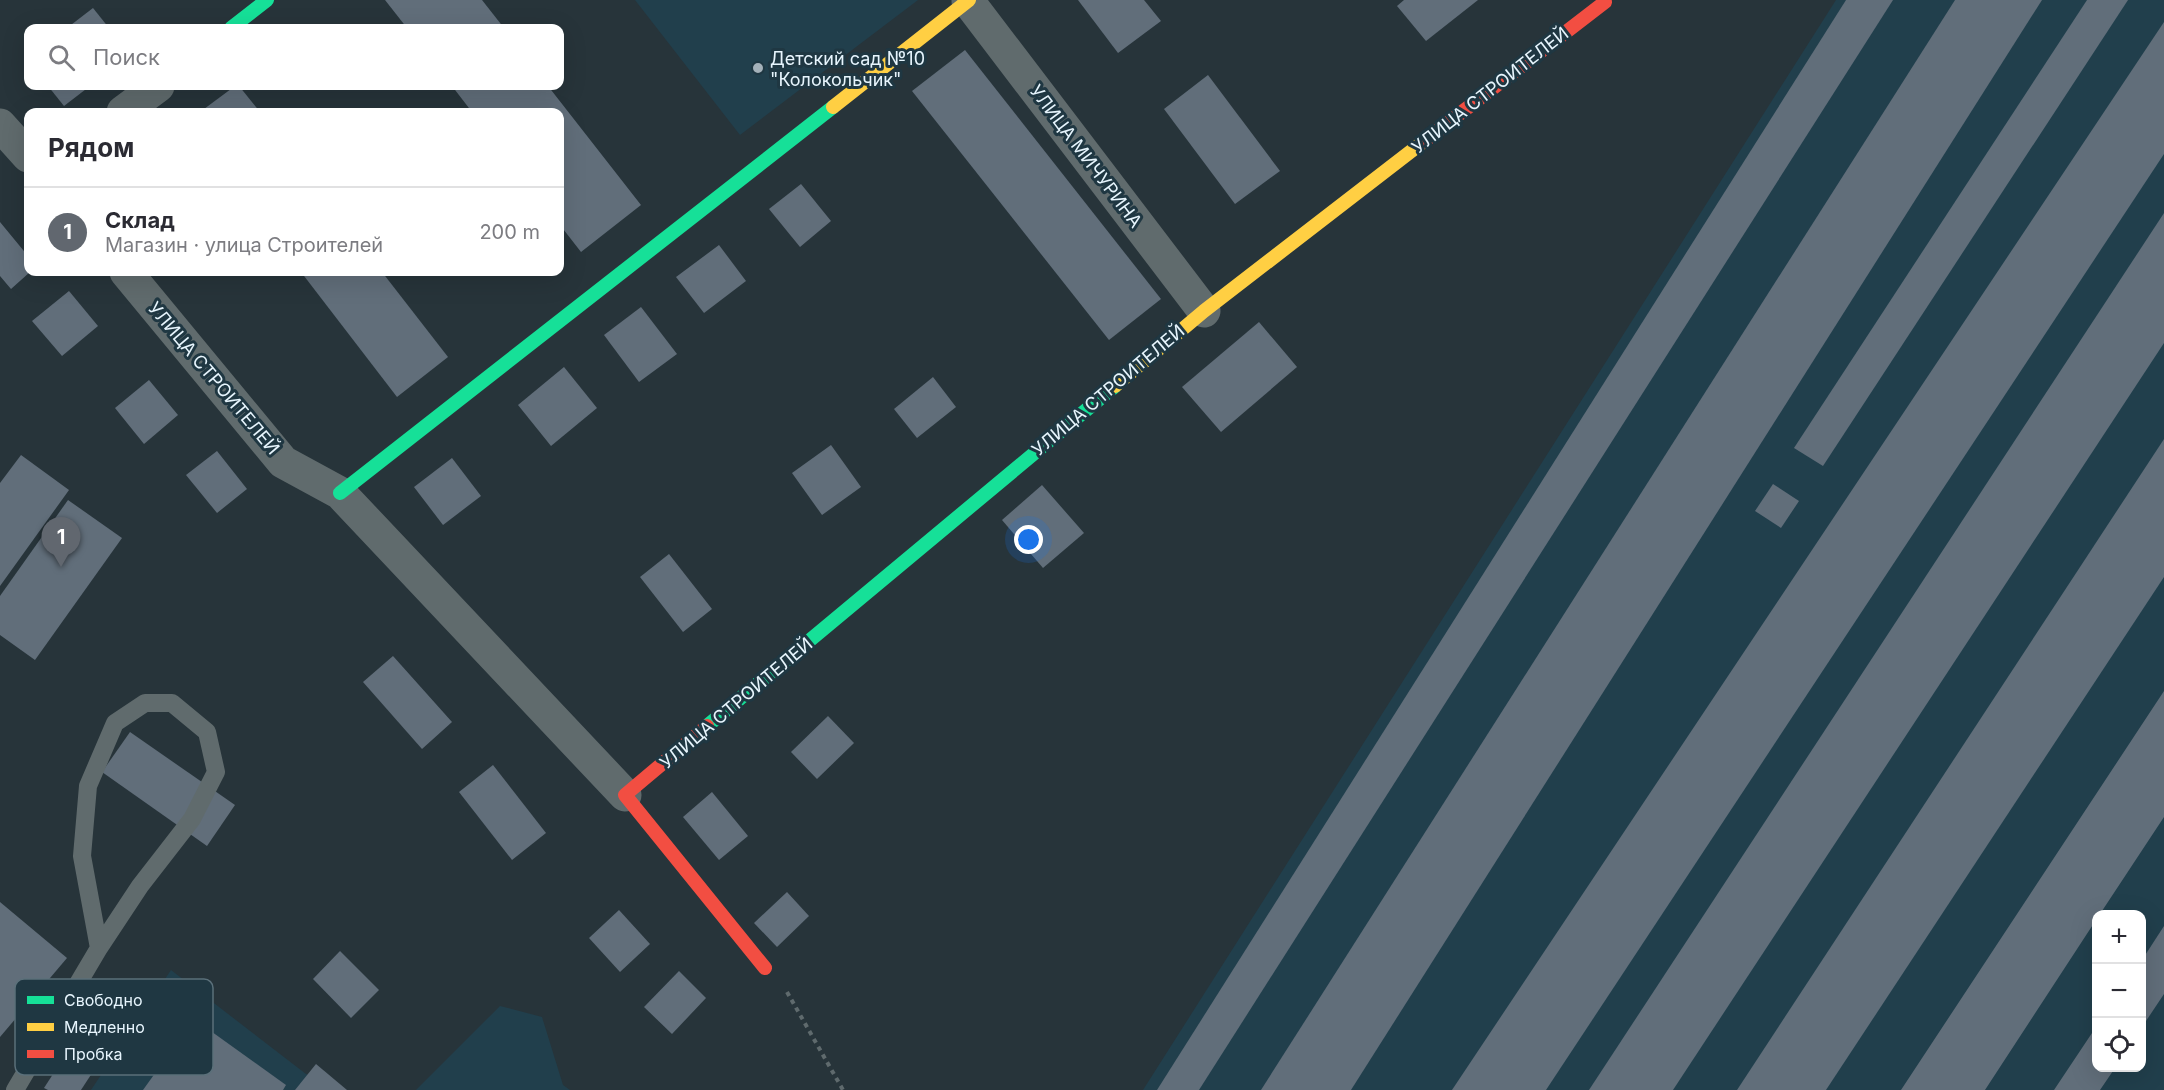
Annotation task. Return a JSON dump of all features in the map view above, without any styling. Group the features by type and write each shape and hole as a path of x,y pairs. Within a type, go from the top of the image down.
{"street":[{"path":"236,24 267,0"},
{"path":"340,494 969,1"},
{"name":"УЛИЦА МИЧУРИНА","path":"969,1 1203,311"},
{"name":"УЛИЦА СТРОИТЕЛЕЙ","path":"625,795 1203,311 1605,2"},
{"path":"128,108 153,90"},
{"path":"0,125 24,152"},
{"name":"УЛИЦА СТРОИТЕЛЕЙ","path":"129,276 283,462 340,494 625,795 765,968"}],"lane":[{"path":"81,979 140,886 192,819 216,772 207,732 172,703 145,703 115,723 88,786 82,856 99,948"},
{"path":"15,1090 24,1075"}],"path":[{"path":"765,968 791,995 843,1090"}],"shaded area":[{"name":"Детский сад №10 \"Колокольчик\"","path":"635,0 918,0 740,135"},
{"path":"1836,0 2164,0 2164,1090 1143,1090"},
{"path":"171,970 183,979 165,979"},
{"path":"213,1002 306,1074 344,1090 91,1090 101,1075 213,1075"},
{"path":"500,1006 542,1017 563,1085 570,1090 416,1090"}],"building":[{"path":"385,0 482,0 501,24 404,24"},
{"path":"1078,0 1144,0 1161,21 1118,53"},
{"path":"1404,0 1478,0 1426,41 1397,6"},
{"path":"1846,0 1893,0 1199,1090 1157,1090"},
{"path":"1955,0 2042,0 1351,1090 1261,1090"},
{"path":"2087,0 2128,0 1823,466 1794,448"},
{"path":"93,8 106,24 72,24"},
{"path":"2164,22 2164,154 1546,1090 1452,1090"},
{"path":"965,50 1161,299 1109,340 912,91"},
{"path":"1208,75 1280,171 1235,204 1164,109"},
{"path":"51,90 85,90 64,106"},
{"path":"230,90 242,90 257,108 205,108"},
{"path":"455,90 551,90 641,205 581,252 564,230 564,108 469,108"},
{"path":"801,184 831,221 800,247 769,209"},
{"path":"2164,213 2164,343 1673,1090 1589,1090"},
{"path":"0,222 24,251 26,276 11,289 0,276"},
{"path":"719,245 746,281 704,313 676,277"},
{"path":"304,276 385,276 448,357 397,397"},
{"path":"69,291 98,326 62,356 32,321"},
{"path":"641,307 677,354 639,382 604,335"},
{"path":"1259,322 1297,367 1221,432 1182,387"},
{"path":"564,367 597,408 551,446 518,405"},
{"path":"933,377 956,407 917,438 894,409"},
{"path":"149,380 178,415 144,444 115,408"},
{"path":"2164,439 2164,577 1826,1090 1737,1090"},
{"path":"831,445 861,487 822,515 792,473"},
{"path":"217,451 247,489 217,513 186,475"},
{"path":"21,455 69,490 0,586 0,483"},
{"path":"452,458 481,496 443,525 414,487"},
{"path":"1773,484 1799,501 1781,528 1755,511"},
{"path":"1042,485 1084,533 1043,568 1002,520"},
{"path":"68,500 122,538 35,660 0,635 0,596"},
{"path":"669,554 712,609 683,632 640,577"},
{"path":"393,656 452,722 422,749 363,682"},
{"path":"2164,691 2164,817 2103,910 2092,910 2092,926 1985,1090 1901,1090"},
{"path":"828,716 854,743 817,779 791,752"},
{"path":"130,732 235,805 207,846 102,772"},
{"path":"493,765 546,833 512,860 459,792"},
{"path":"712,792 748,836 719,860 683,817"},
{"path":"787,892 809,916 777,947 754,923"},
{"path":"0,902 67,958 49,979 15,979 15,1019 0,1037"},
{"path":"619,910 650,944 620,972 589,938"},
{"path":"2164,926 2164,994 2146,1021 2146,964 2146,954"},
{"path":"340,951 379,990 351,1018 313,979"},
{"path":"679,971 706,998 672,1034 644,1007"},
{"path":"213,1033 286,1085 283,1090 143,1090 154,1075 213,1075"},
{"path":"2092,1033 2092,1072 2112,1072 2100,1090 2054,1090"},
{"path":"316,1064 347,1090 295,1090"},
{"path":"52,1075 91,1075 81,1090 44,1088"}],"traffic: fast":[{"path":"236,24 267,0"},
{"path":"340,493 833,107"},
{"path":"707,726 1115,386"}],"traffic: slow":[{"path":"833,107 969,0"},
{"path":"1115,386 1204,311 1423,142"}],"traffic: jam":[{"path":"1423,142 1605,2"},
{"path":"707,726 625,795 765,968"}],"place":[{"name":"Детский сад №10 \"Колокольчик\"","path":"758,68"},
{"name":"Склад","path":"61,567"}]}
